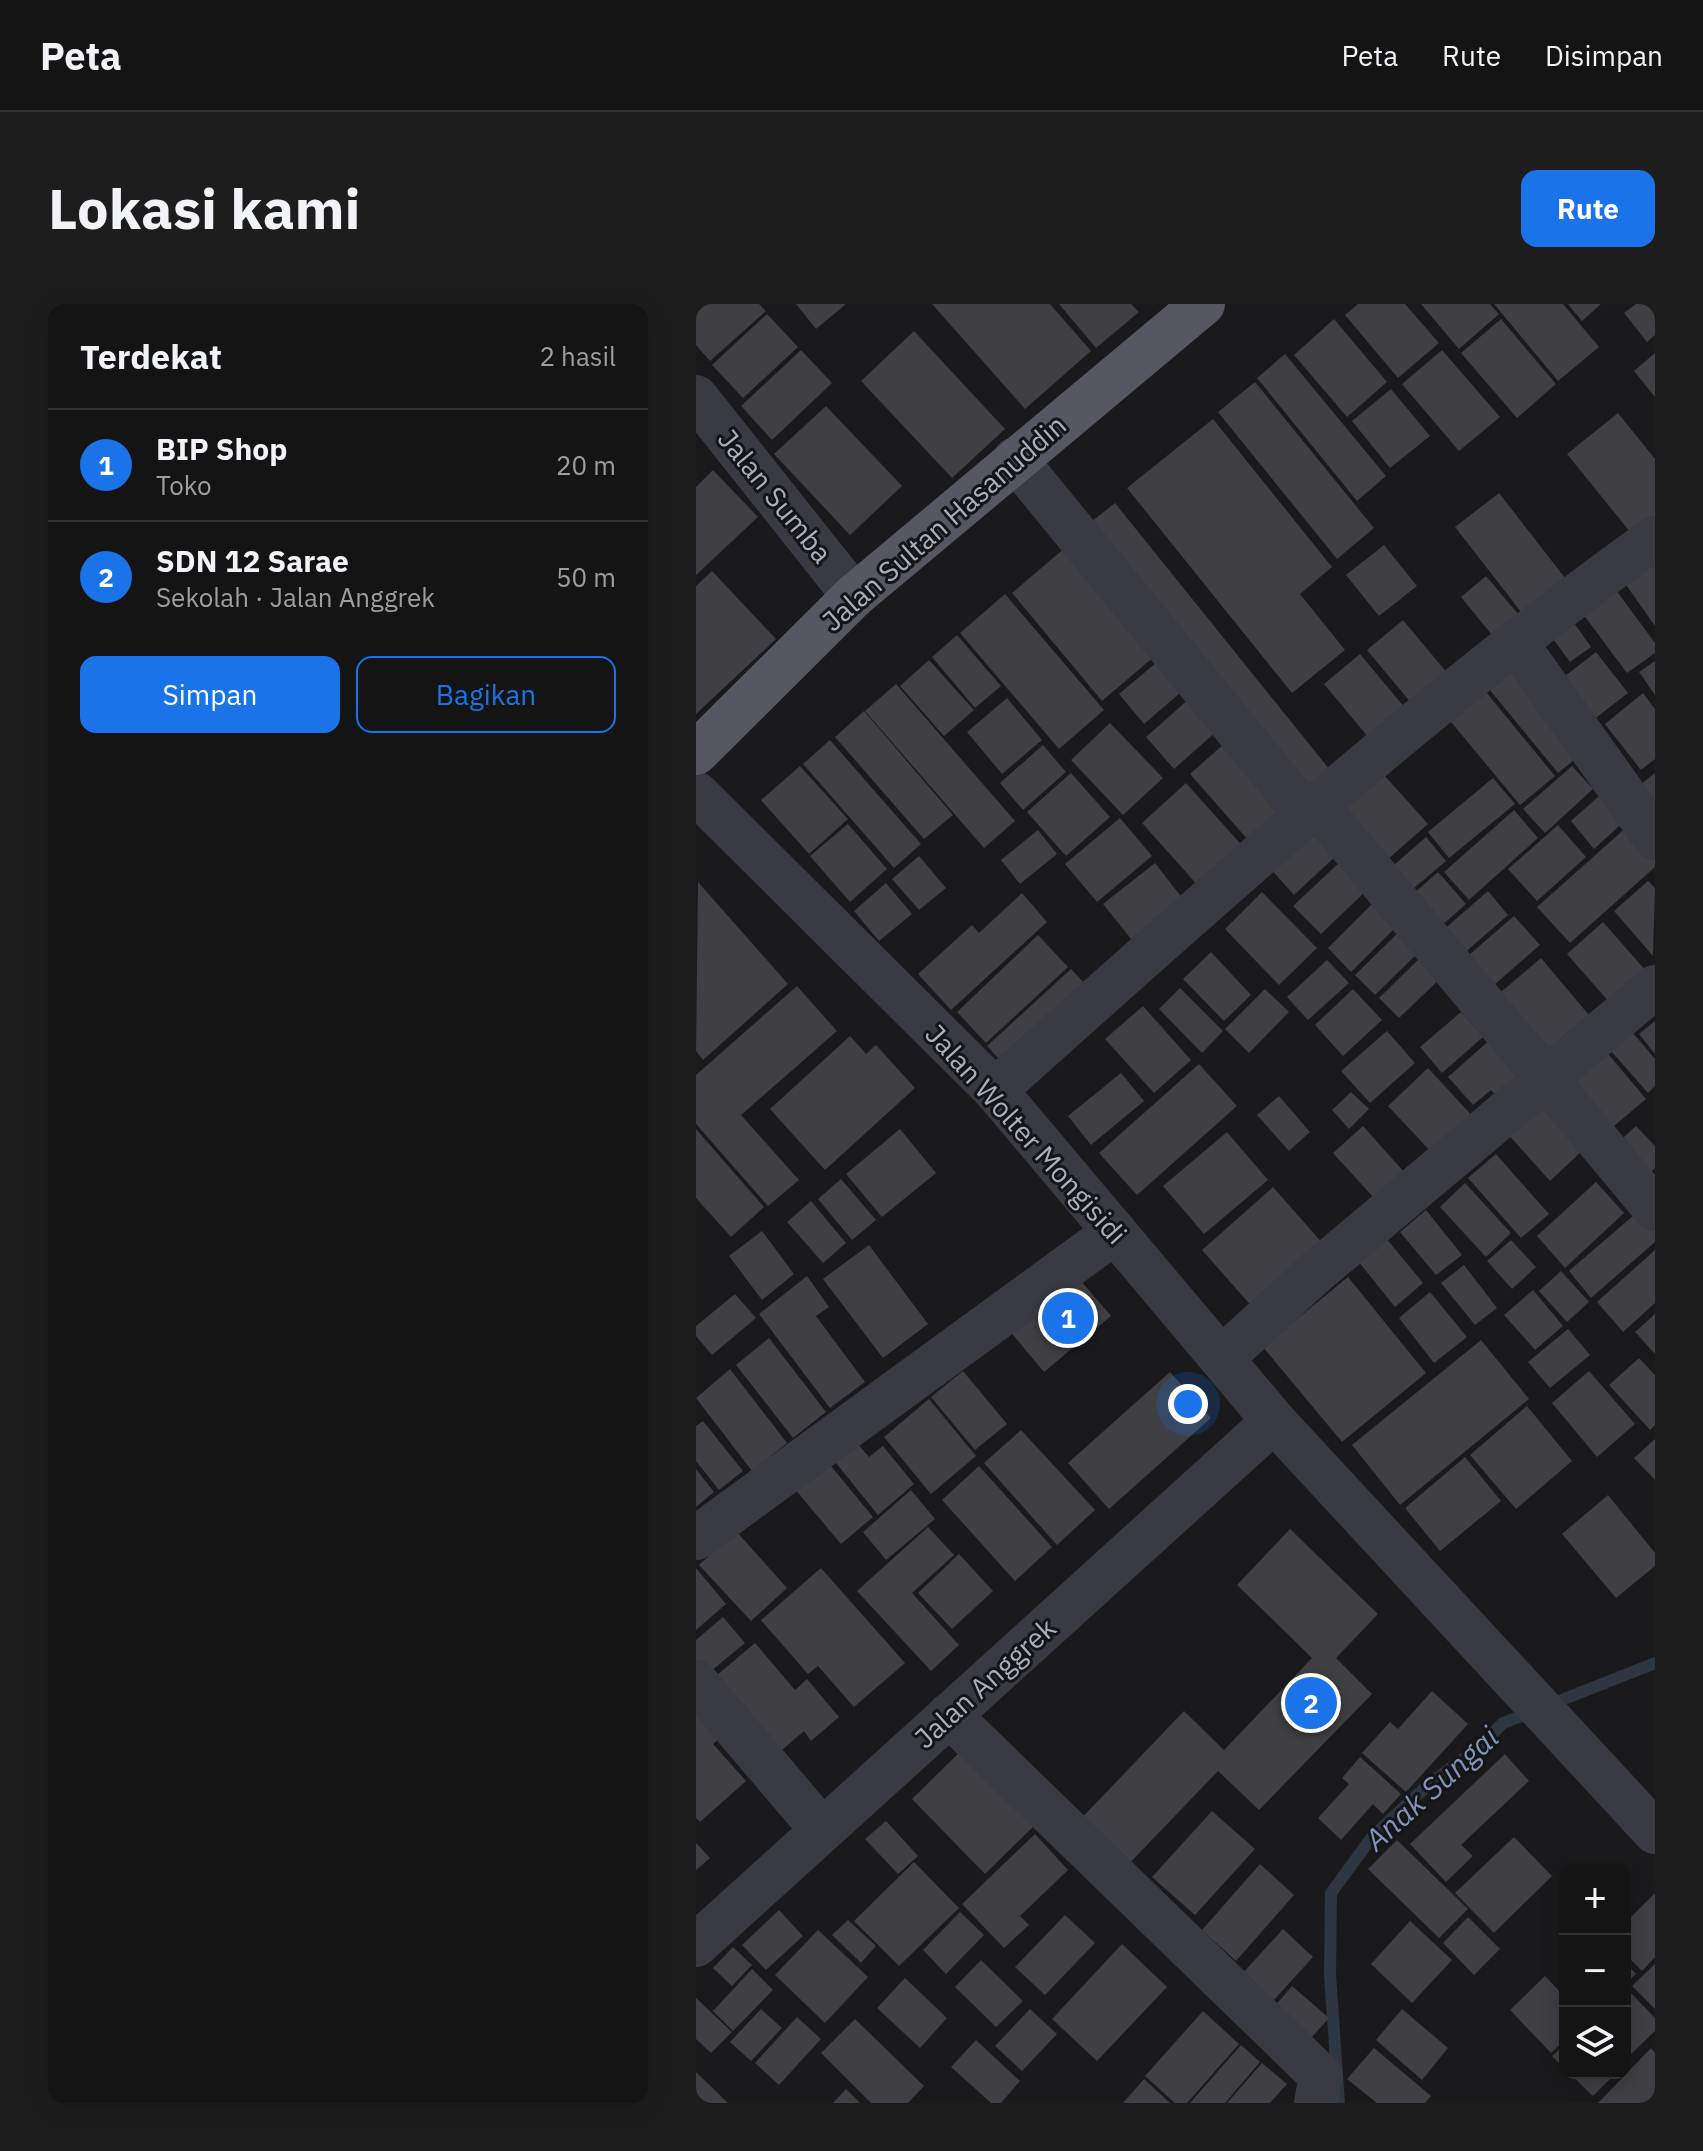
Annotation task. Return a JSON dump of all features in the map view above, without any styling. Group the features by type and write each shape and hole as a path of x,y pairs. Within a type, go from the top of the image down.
{"main road":[{"name":"Jalan Sultan Hasanuddin","path":"696,753 854,596 1203,304"}],"street":[{"name":"Jalan Sumba","path":"696,397 854,596"},
{"path":"1015,459 1655,1209"},
{"path":"995,1090 1310,808 1516,643 1653,543"},
{"path":"1516,643 1655,838"},
{"name":"Jalan Wolter Mongisidi","path":"696,793 995,1090 1274,1421 1655,1832"},
{"path":"1223,1357 1316,1272 1655,987"},
{"path":"696,1538 1115,1232"},
{"name":"Jalan Anggrek","path":"696,1945 1274,1421"},
{"path":"696,1682 822,1830"},
{"path":"949,1715 1321,2076 1316,2103"}],"building":[{"path":"706,304 759,304 766,311 710,361 696,345 696,313"},
{"path":"796,304 846,304 816,329"},
{"path":"932,304 1050,304 1091,351 1025,409"},
{"path":"1059,304 1131,304 1139,312 1096,348"},
{"path":"1358,304 1405,304 1439,343 1398,378 1345,315"},
{"path":"1421,304 1490,304 1499,314 1459,349"},
{"path":"1494,304 1563,304 1599,347 1558,381"},
{"path":"1568,304 1601,304 1582,321"},
{"path":"1636,304 1655,304 1655,335 1647,342 1624,313"},
{"path":"767,314 798,347 743,398 712,365"},
{"path":"1334,319 1387,382 1347,417 1294,355"},
{"path":"1501,319 1556,384 1517,418 1461,353"},
{"path":"914,331 1005,429 952,478 861,381"},
{"path":"801,350 832,383 772,440 741,406"},
{"path":"1442,350 1500,417 1459,451 1402,384"},
{"path":"1655,353 1655,397 1634,371"},
{"path":"1285,354 1386,476 1357,501 1257,378"},
{"path":"1255,382 1374,528 1337,559 1218,412"},
{"path":"1391,389 1430,436 1390,468 1352,421"},
{"path":"826,406 902,486 850,535 774,454"},
{"path":"1618,413 1655,459 1655,521 1635,538 1567,454"},
{"path":"1213,419 1332,567 1300,594 1345,650 1292,693 1127,488"},
{"path":"713,470 758,517 696,575 696,487"},
{"path":"1499,493 1569,583 1525,617 1455,527"},
{"path":"1115,503 1330,770 1297,797 1082,529"},
{"path":"1073,541 1163,649 1102,701 1012,593"},
{"path":"1384,545 1417,586 1379,616 1346,575"},
{"path":"1655,565 1655,626 1624,582"},
{"path":"712,571 776,639 696,714 696,586"},
{"path":"1486,576 1523,620 1497,641 1461,597"},
{"path":"1616,590 1655,643 1655,653 1627,673 1583,614"},
{"path":"1005,594 1104,710 1059,749 960,633"},
{"path":"1403,620 1448,674 1412,704 1367,650"},
{"path":"1572,620 1591,647 1570,662 1551,636"},
{"path":"957,635 1001,686 975,708 932,657"},
{"path":"1169,652 1194,681 1144,724 1119,694"},
{"path":"1596,652 1628,693 1592,721 1561,679"},
{"path":"1360,654 1405,708 1369,738 1324,684"},
{"path":"929,660 974,710 944,736 900,686"},
{"path":"1655,661 1655,695 1639,672"},
{"path":"1520,664 1589,748 1558,773 1489,689"},
{"path":"896,684 1015,821 984,848 865,711"},
{"path":"1199,690 1227,722 1174,769 1146,737"},
{"path":"1486,692 1555,776 1520,805 1451,722"},
{"path":"1643,693 1655,709 1655,759 1641,770 1605,724"},
{"path":"1007,698 1042,740 1002,774 967,732"},
{"path":"864,711 953,815 924,839 835,737"},
{"path":"1110,723 1163,778 1123,815 1071,760"},
{"path":"1234,735 1293,802 1249,841 1190,774"},
{"path":"830,740 921,844 894,868 803,764"},
{"path":"1043,745 1066,772 1023,810 1000,783"},
{"path":"800,766 848,819 809,854 761,800"},
{"path":"1572,766 1593,789 1545,833 1523,809"},
{"path":"1071,773 1110,817 1066,856 1027,812"},
{"path":"1655,773 1655,812 1636,788"},
{"path":"1384,775 1428,824 1387,860 1344,811"},
{"path":"1493,778 1515,804 1449,858 1428,832"},
{"path":"1186,783 1246,850 1202,890 1142,823"},
{"path":"1606,790 1630,816 1594,849 1571,821"},
{"path":"1514,810 1538,838 1469,900 1444,872"},
{"path":"1120,818 1152,856 1097,902 1065,864"},
{"path":"848,824 887,869 850,902 810,856"},
{"path":"1313,825 1339,853 1294,895 1269,867"},
{"path":"1558,825 1586,857 1537,901 1508,869"},
{"path":"1629,825 1655,854 1655,867 1570,943 1537,907"},
{"path":"1038,830 1057,854 1020,884 1001,860"},
{"path":"1426,837 1446,861 1407,894 1387,871"},
{"path":"919,856 946,888 919,910 892,879"},
{"path":"1341,861 1368,889 1321,934 1293,906"},
{"path":"1155,863 1183,899 1132,940 1103,904"},
{"path":"1438,872 1466,904 1439,928 1411,896"},
{"path":"1648,881 1655,888 1653,956 1614,911"},
{"path":"698,882 788,984 703,1060 696,1051"},
{"path":"886,883 912,914 879,941 854,911"},
{"path":"1488,891 1508,915 1462,955 1441,932"},
{"path":"1262,892 1317,948 1279,985 1225,929"},
{"path":"1022,893 1047,922 951,1010 918,974 972,925 979,933"},
{"path":"1374,902 1398,925 1351,972 1328,948"},
{"path":"1514,916 1540,945 1487,991 1462,961"},
{"path":"1603,922 1647,972 1611,1004 1567,954"},
{"path":"1400,931 1420,951 1375,995 1355,975"},
{"path":"1038,935 1068,967 986,1043 957,1012"},
{"path":"1211,952 1251,995 1224,1021 1183,979"},
{"path":"1424,954 1444,975 1399,1018 1379,998"},
{"path":"1541,958 1594,1021 1547,1060 1495,997"},
{"path":"1327,960 1349,983 1308,1020 1287,997"},
{"path":"1071,969 1092,991 1008,1069 987,1046"},
{"path":"797,986 837,1031 741,1115 799,1180 768,1206 696,1124 696,1075"},
{"path":"1180,988 1223,1031 1202,1053 1159,1009"},
{"path":"1265,989 1289,1012 1249,1053 1225,1029"},
{"path":"1353,989 1382,1020 1343,1056 1315,1025"},
{"path":"1143,1006 1191,1060 1154,1093 1105,1039"},
{"path":"1461,1012 1483,1037 1442,1073 1420,1047"},
{"path":"1655,1021 1655,1054 1639,1034"},
{"path":"1387,1031 1415,1063 1370,1103 1341,1071"},
{"path":"1633,1033 1655,1059 1655,1086 1648,1093 1611,1051"},
{"path":"850,1036 866,1054 876,1045 915,1088 825,1170 770,1109"},
{"path":"1492,1038 1527,1080 1502,1102 1491,1090 1473,1105 1448,1077"},
{"path":"1604,1049 1646,1099 1608,1131 1566,1082"},
{"path":"1199,1064 1237,1106 1137,1195 1099,1153"},
{"path":"1428,1068 1475,1119 1435,1156 1388,1106"},
{"path":"1121,1073 1144,1101 1091,1145 1068,1116"},
{"path":"1351,1092 1369,1109 1349,1129 1332,1110"},
{"path":"1279,1096 1310,1132 1289,1151 1257,1115"},
{"path":"1545,1097 1581,1152 1550,1181 1506,1132"},
{"path":"1363,1126 1404,1172 1374,1198 1333,1153"},
{"path":"1636,1126 1655,1146 1655,1168 1642,1180 1612,1148"},
{"path":"696,1129 764,1207 731,1237 696,1198"},
{"path":"900,1129 936,1173 882,1217 846,1174"},
{"path":"1227,1132 1268,1180 1204,1234 1163,1186"},
{"path":"1496,1154 1549,1214 1521,1238 1468,1178"},
{"path":"841,1179 876,1220 852,1240 818,1199"},
{"path":"1596,1182 1624,1213 1565,1268 1537,1236"},
{"path":"1465,1183 1511,1233 1486,1257 1440,1207"},
{"path":"1273,1187 1325,1246 1254,1309 1202,1250"},
{"path":"811,1201 846,1243 823,1263 787,1222"},
{"path":"1641,1209 1655,1225 1655,1242 1591,1298 1569,1271"},
{"path":"1426,1210 1462,1255 1436,1275 1400,1232"},
{"path":"762,1231 794,1274 762,1300 729,1256"},
{"path":"1386,1238 1423,1283 1395,1307 1358,1261"},
{"path":"1511,1240 1536,1267 1512,1289 1487,1261"},
{"path":"869,1245 928,1324 883,1358 823,1279"},
{"path":"1655,1250 1655,1303 1623,1332 1597,1302"},
{"path":"1464,1265 1497,1308 1475,1325 1441,1283"},
{"path":"1561,1271 1589,1302 1567,1322 1539,1291"},
{"path":"1075,1274 1111,1316 1044,1372 1009,1330"},
{"path":"807,1276 829,1307 816,1316 865,1382 830,1408 759,1314"},
{"path":"1348,1277 1426,1373 1342,1442 1263,1347"},
{"path":"1533,1290 1563,1326 1535,1350 1504,1315"},
{"path":"1430,1292 1467,1337 1434,1363 1399,1318"},
{"path":"735,1294 756,1318 712,1355 696,1336 696,1326"},
{"path":"1655,1314 1655,1354 1635,1332"},
{"path":"1568,1329 1590,1355 1550,1388 1528,1362"},
{"path":"769,1338 826,1412 793,1438 736,1365"},
{"path":"1481,1340 1529,1399 1400,1505 1352,1445"},
{"path":"1639,1358 1655,1375 1655,1425 1650,1430 1609,1385"},
{"path":"730,1369 787,1443 752,1471 696,1398"},
{"path":"963,1371 1007,1424 975,1450 931,1397"},
{"path":"1589,1371 1635,1424 1597,1457 1552,1403"},
{"path":"1170,1372 1211,1418 1109,1509 1068,1463"},
{"path":"929,1399 976,1456 931,1494 884,1437"},
{"path":"1527,1406 1572,1461 1516,1509 1470,1455"},
{"path":"703,1421 743,1471 719,1490 696,1461 696,1426"},
{"path":"1021,1430 1095,1510 1057,1545 984,1463"},
{"path":"1655,1439 1655,1480 1634,1458"},
{"path":"854,1440 869,1457 883,1446 914,1484 878,1515 832,1458"},
{"path":"1465,1457 1501,1501 1440,1551 1405,1508"},
{"path":"826,1460 873,1517 841,1544 794,1488"},
{"path":"979,1466 1052,1547 1015,1581 942,1500"},
{"path":"696,1469 714,1492 696,1507"},
{"path":"911,1490 935,1519 886,1560 863,1532"},
{"path":"1608,1495 1655,1553 1655,1566 1616,1598 1562,1534"},
{"path":"928,1527 954,1555 912,1593 959,1645 931,1671 857,1591"},
{"path":"1290,1529 1378,1614 1336,1658 1372,1694 1259,1810 1218,1771 1124,1869 1076,1824 1184,1711 1224,1750 1312,1658 1237,1585"},
{"path":"736,1531 787,1588 751,1621 699,1565"},
{"path":"959,1554 993,1591 952,1629 918,1593"},
{"path":"696,1568 726,1604 696,1630"},
{"path":"821,1568 905,1663 854,1707 818,1666 808,1674 761,1620"},
{"path":"723,1617 745,1643 699,1681 696,1677 696,1640"},
{"path":"755,1643 795,1690 807,1679 839,1717 811,1741 804,1731 768,1762 704,1686"},
{"path":"1432,1691 1468,1724 1406,1792 1362,1753 1390,1722 1398,1729"},
{"path":"696,1714 727,1731 713,1744 746,1781 700,1822 696,1818"},
{"path":"966,1746 1039,1821 985,1874 912,1799"},
{"path":"1505,1754 1529,1781 1461,1845 1473,1856 1446,1882 1410,1844"},
{"path":"1360,1757 1401,1794 1383,1814 1373,1804 1341,1840 1318,1818 1349,1784 1342,1778"},
{"path":"1212,1811 1255,1849 1195,1915 1152,1877"},
{"path":"886,1821 918,1856 898,1874 865,1839"},
{"path":"1035,1834 1068,1870 1020,1916 1029,1925 1004,1948 962,1904"},
{"path":"1514,1837 1552,1876 1494,1933 1455,1893"},
{"path":"1397,1840 1468,1909 1439,1938 1368,1869"},
{"path":"696,1843 710,1858 696,1870"},
{"path":"914,1862 959,1908 899,1966 854,1921"},
{"path":"1260,1864 1294,1895 1236,1961 1202,1930"},
{"path":"1655,1893 1655,1957 1642,1971 1631,1960 1631,1917"},
{"path":"779,1910 803,1936 766,1970 742,1945"},
{"path":"960,1912 984,1935 946,1974 923,1950"},
{"path":"1065,1915 1095,1943 1045,1995 1015,1967"},
{"path":"1468,1917 1500,1949 1474,1975 1443,1943"},
{"path":"848,1920 876,1946 861,1963 832,1935"},
{"path":"1410,1921 1452,1960 1412,2003 1371,1964"},
{"path":"1283,1929 1313,1957 1263,2012 1232,1985"},
{"path":"818,1930 868,1977 825,2023 775,1975"},
{"path":"1122,1944 1167,1987 1097,2061 1052,2019"},
{"path":"733,1947 752,1965 732,1986 713,1968"},
{"path":"981,1960 1023,2001 996,2027 955,1987"},
{"path":"1655,1964 1655,2009 1632,1986"},
{"path":"752,1969 773,1990 733,2031 713,2011"},
{"path":"1545,1976 1559,1991 1559,2046 1551,2053 1510,2010"},
{"path":"905,1978 947,2018 920,2048 877,2008"},
{"path":"1292,1986 1329,2018 1305,2045 1268,2014"},
{"path":"1631,1993 1655,2018 1655,2031 1631,2054"},
{"path":"696,1998 732,2032 711,2053 696,2039"},
{"path":"761,2009 782,2028 751,2061 730,2042"},
{"path":"1030,2009 1057,2034 1022,2071 995,2046"},
{"path":"1402,2009 1448,2048 1422,2080 1376,2040"},
{"path":"1203,2011 1239,2044 1187,2103 1175,2103 1145,2076"},
{"path":"797,2017 821,2039 779,2085 755,2063"},
{"path":"855,2019 924,2086 908,2103 871,2103 821,2053"},
{"path":"976,2040 1020,2081 1001,2103 991,2103 951,2067"},
{"path":"1241,2045 1260,2062 1225,2103 1190,2103"},
{"path":"1374,2048 1431,2096 1425,2103 1377,2103 1347,2079"},
{"path":"1651,2048 1655,2053 1655,2103 1598,2103 1621,2079 1631,2079 1631,2069"},
{"path":"1559,2050 1559,2063 1552,2056"},
{"path":"1262,2063 1287,2084 1270,2103 1227,2103"},
{"path":"696,2072 728,2103 696,2103"},
{"path":"1144,2079 1170,2103 1123,2103"},
{"path":"1575,2079 1610,2079 1593,2096"},
{"path":"846,2089 860,2103 833,2103"}],"waterway":[{"name":"Anak Sungai","path":"1549,1705 1655,1663"},
{"name":"Anak Sungai","path":"1339,2103 1330,1975 1331,1893 1372,1837 1428,1785 1480,1746 1503,1723 1532,1712"}],"place":[{"name":"BIP Shop","path":"1068,1318"},
{"name":"SDN 12 Sarae","path":"1311,1703"}]}
